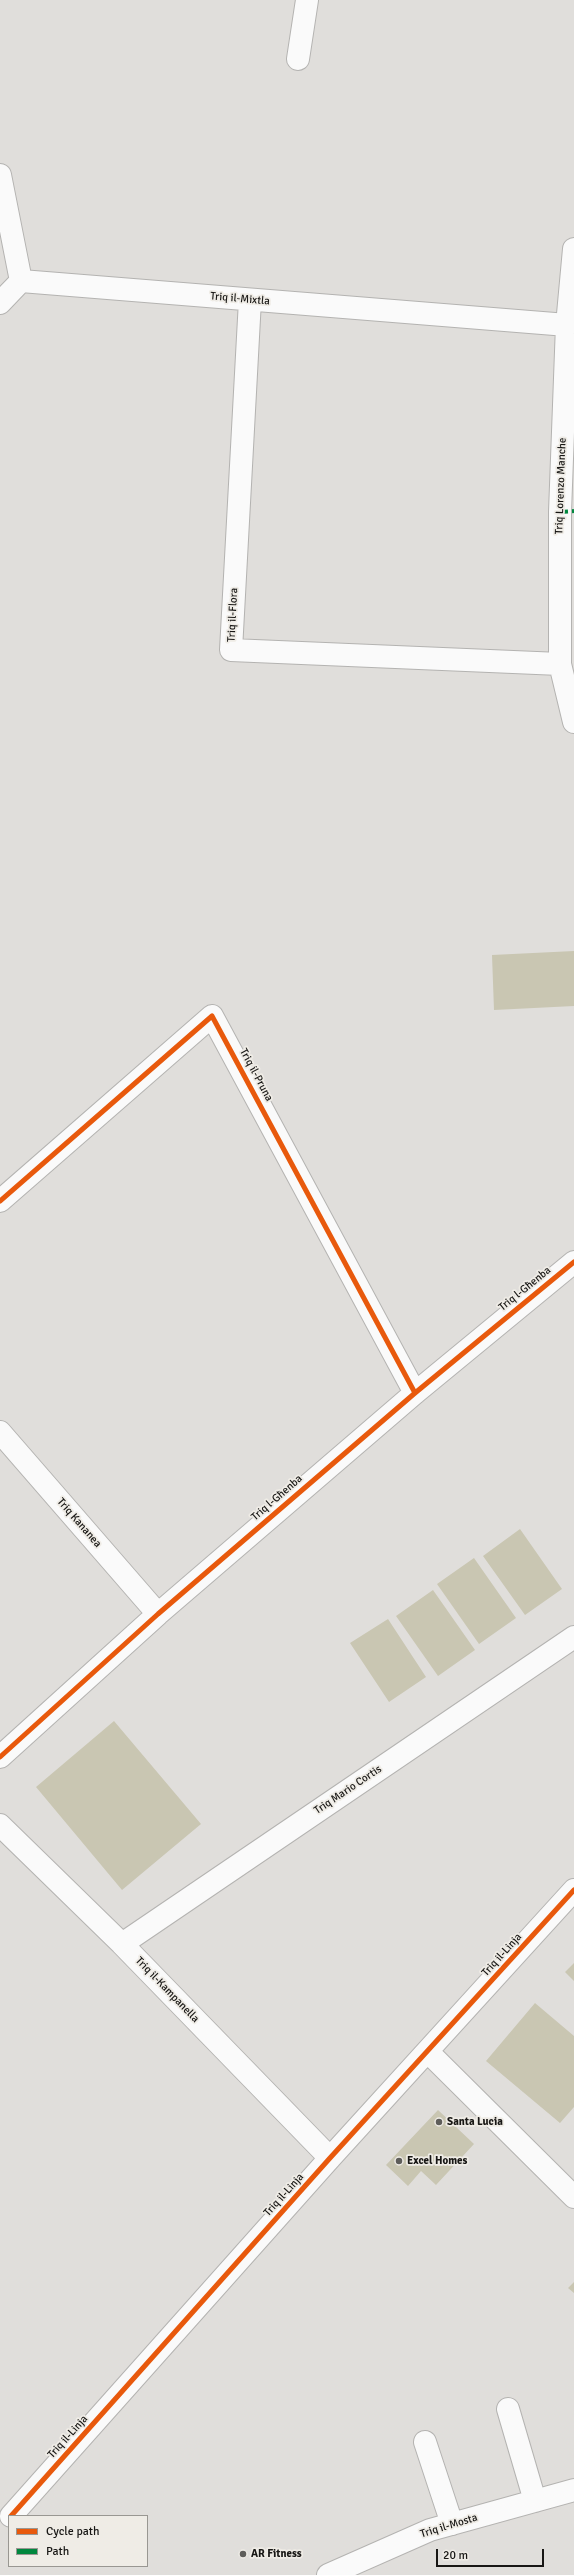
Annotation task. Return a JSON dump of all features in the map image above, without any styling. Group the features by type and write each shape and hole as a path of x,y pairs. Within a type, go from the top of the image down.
{"street":[{"path":"298,59 307,0"},
{"path":"0,175 22,281 0,303"},
{"name":"Triq Lorenzo Manche","path":"574,249 567,325 567,512 560,664 574,722"},
{"name":"Triq il-Mixtla","path":"22,281 567,325"},
{"name":"Triq il-Flora","path":"250,300 231,650 560,664"},
{"name":"Triq il-Pruna","path":"0,1202 212,1016 415,1392"},
{"name":"Triq l-Għenba","path":"0,1757 158,1614 415,1392 574,1262"},
{"name":"Triq Kananea","path":"0,1432 158,1614"},
{"name":"Triq Mario Cortis","path":"122,1944 574,1637"},
{"name":"Triq il-Kampanella","path":"0,1825 122,1944 330,2158"},
{"name":"Triq il-Linja","path":"12,2515 330,2158 574,1890"},
{"path":"428,2052 574,2197"},
{"path":"508,2409 535,2501"},
{"path":"425,2442 452,2524"},
{"name":"Triq il-Mosta","path":"328,2575 430,2530 574,2490"},
{"name":"Triq il-Linja","path":"0,2528 8,2519"}],"building":[{"path":"574,951 574,1006 494,1010 492,955"},
{"path":"520,1529 562,1589 525,1615 483,1556"},
{"path":"474,1558 516,1618 479,1644 437,1584"},
{"path":"433,1590 475,1650 438,1676 396,1616"},
{"path":"388,1619 426,1677 389,1702 350,1643"},
{"path":"114,1721 201,1824 122,1890 36,1787"},
{"path":"574,1963 574,1981 565,1972"},
{"path":"535,2003 574,2036 574,2107 560,2123 486,2061"},
{"path":"438,2110 474,2144 436,2185 421,2171 408,2186 386,2165"},
{"path":"574,2282 574,2293 568,2288"}],"marked path":[{"path":"560,512 574,511"}],"cycle path":[{"path":"0,1201 212,1016 415,1393"},
{"path":"0,1757 158,1614 415,1393 574,1262"},
{"path":"12,2515 330,2158 574,1890"}],"place":[{"name":"Santa Lucia","path":"439,2122"},
{"name":"Excel Homes","path":"399,2161"},
{"name":"AR Fitness","path":"243,2554"}]}
